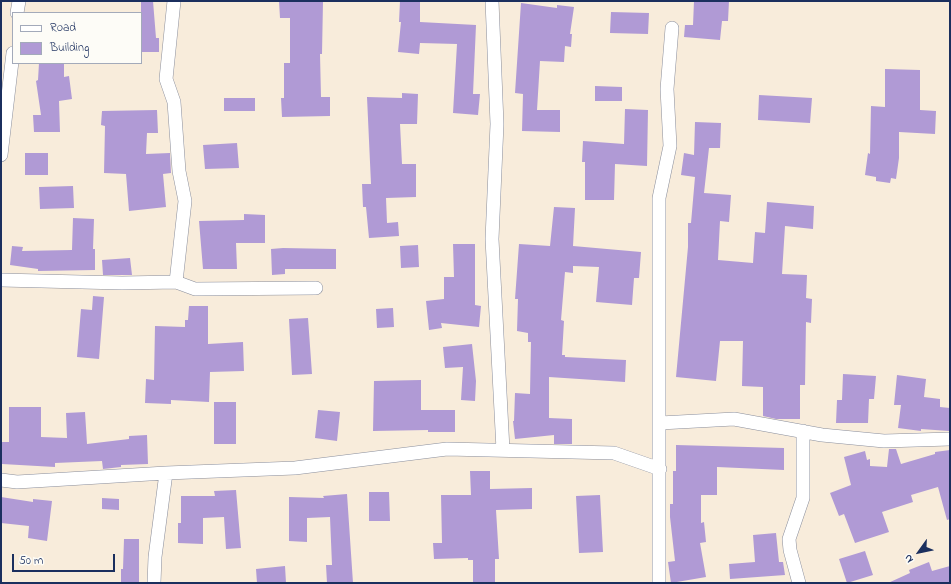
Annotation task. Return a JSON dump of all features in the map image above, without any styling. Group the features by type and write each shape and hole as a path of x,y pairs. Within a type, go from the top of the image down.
{"street":[{"path":"17,12 19,1"},
{"path":"174,1 166,79 174,102 179,171 185,201 176,282"},
{"path":"492,1 497,124 492,239 503,450"},
{"path":"659,583 659,198 670,146 667,89 672,28"},
{"path":"1,155 12,62"},
{"path":"1,280 122,283 176,282 195,289 316,288"},
{"path":"660,423 734,419 822,435 884,441 950,439"},
{"path":"799,583 790,550 789,539 802,498 803,431"},
{"path":"1,480 17,482 166,473 294,468 447,449 614,453 660,469"},
{"path":"154,583 155,557 166,473"}],"building":[{"path":"141,1 153,1 156,38 159,38 159,52 142,52"},
{"path":"279,1 323,1 322,54 320,54 321,97 330,97 330,116 282,117 281,98 284,98 284,63 290,63 290,18 280,18"},
{"path":"400,1 420,1 420,22 476,25 473,94 480,94 478,115 453,113 457,44 420,43 419,54 398,52 401,22 399,22"},
{"path":"694,1 729,1 728,21 722,21 720,40 684,37 685,25 693,25"},
{"path":"521,3 557,8 557,5 574,7 570,34 572,34 571,47 565,46 564,62 540,61 537,110 560,110 560,132 522,131 523,94 515,93"},
{"path":"611,12 649,13 648,34 610,33"},
{"path":"39,64 64,64 64,77 69,76 72,99 59,101 60,132 34,132 33,115 41,115 36,81 38,80"},
{"path":"885,69 920,70 920,110 936,111 935,134 899,132 899,158 896,179 891,178 890,183 876,181 876,177 865,175 868,153 870,154 871,106 885,107"},
{"path":"595,86 622,87 622,101 595,101"},
{"path":"402,93 418,94 417,124 400,124 402,164 416,164 416,197 386,198 387,223 398,222 399,236 369,238 366,207 363,207 362,184 371,184 367,97 402,98"},
{"path":"759,95 812,98 810,123 758,120"},
{"path":"224,98 255,98 255,111 224,111"},
{"path":"625,109 648,110 647,166 615,164 614,200 585,200 585,162 582,162 583,141 624,144"},
{"path":"157,110 158,133 147,133 146,154 170,153 171,173 163,174 166,207 129,211 126,174 104,173 105,126 101,125 102,111"},
{"path":"695,122 721,123 720,148 709,148 704,193 731,195 729,222 720,221 718,260 753,263 755,232 765,233 767,202 814,206 813,229 785,226 782,274 807,275 806,298 812,299 811,323 806,322 805,385 800,385 800,419 776,419 763,416 763,387 742,386 743,341 720,341 716,381 676,377 688,247 688,223 691,223 695,177 681,175 684,153 694,155"},
{"path":"237,143 239,168 205,169 203,145"},
{"path":"25,153 48,153 48,175 25,175"},
{"path":"73,186 74,208 40,209 39,187"},
{"path":"554,207 575,208 573,246 641,252 639,278 634,278 632,305 596,302 599,267 573,266 573,273 565,272 561,320 564,321 562,355 565,355 565,357 626,360 625,382 549,377 549,418 572,419 572,444 554,444 554,435 515,439 513,421 515,393 530,394 531,342 528,342 528,333 517,331 518,299 515,299 519,244 550,246"},
{"path":"244,214 265,215 265,243 236,243 237,269 203,269 199,221 244,220"},
{"path":"73,218 94,219 93,249 95,249 95,270 38,271 38,269 10,265 12,246 23,247 22,251 72,250"},
{"path":"453,244 475,244 475,305 481,306 479,327 441,323 442,328 429,330 426,301 444,299 444,277 454,277"},
{"path":"418,245 419,267 401,268 400,246"},
{"path":"271,249 336,249 336,269 285,269 285,274 272,275"},
{"path":"130,258 132,275 103,275 102,260"},
{"path":"93,296 104,297 99,359 77,357 81,309 92,310"},
{"path":"189,306 208,306 208,344 243,342 244,371 210,372 209,402 171,400 171,404 145,403 146,379 154,380 155,326 185,327 185,320 188,320"},
{"path":"393,308 394,327 377,328 376,309"},
{"path":"308,318 312,374 292,375 289,319"},
{"path":"472,344 476,381 475,401 461,400 463,367 445,368 443,347"},
{"path":"843,374 876,376 874,399 869,399 868,423 836,423 837,400 842,400"},
{"path":"897,375 926,379 924,397 940,399 940,407 950,408 949,431 921,429 921,431 898,428 901,405 894,405"},
{"path":"421,380 421,410 455,410 455,432 428,432 428,430 373,431 374,381"},
{"path":"214,402 236,402 236,444 214,444"},
{"path":"9,407 41,407 41,437 67,438 66,413 85,412 87,444 129,439 129,436 147,435 148,464 121,465 121,467 103,469 102,461 55,463 55,467 2,464 2,442 9,442"},
{"path":"318,410 340,412 337,441 315,438"},
{"path":"676,445 784,448 784,470 717,467 717,495 701,495 701,523 704,522 706,542 700,543 706,577 671,583 668,562 675,561 670,504 673,504 673,471 676,471"},
{"path":"889,449 896,449 901,464 935,454 935,452 950,450 950,519 947,520 938,487 911,495 913,502 882,512 889,532 855,543 844,514 839,516 830,493 851,485 844,457 865,451 867,460 870,459 870,466 887,467"},
{"path":"470,471 490,471 490,489 532,488 532,509 496,510 499,559 495,559 495,583 473,583 473,560 468,560 468,558 434,559 433,543 442,543 441,495 471,495"},
{"path":"236,490 241,548 226,549 224,517 203,518 203,544 178,543 178,523 181,523 181,496 215,496 214,491"},
{"path":"369,492 389,492 390,521 369,521"},
{"path":"347,494 353,583 327,583 326,565 332,565 330,517 307,518 307,542 289,541 289,497 324,498 323,496"},
{"path":"600,495 603,552 579,553 576,496"},
{"path":"1,497 33,502 33,499 52,501 47,541 28,538 29,526 1,523"},
{"path":"102,498 119,499 119,510 102,509"},
{"path":"776,533 779,562 783,562 785,575 730,579 729,564 755,562 753,535"},
{"path":"124,539 139,539 139,583 121,583"},
{"path":"865,551 873,575 847,583 839,559"},
{"path":"929,562 932,571 950,566 950,583 888,583 910,573 909,570"},
{"path":"285,566 286,583 257,583 256,569"}]}
